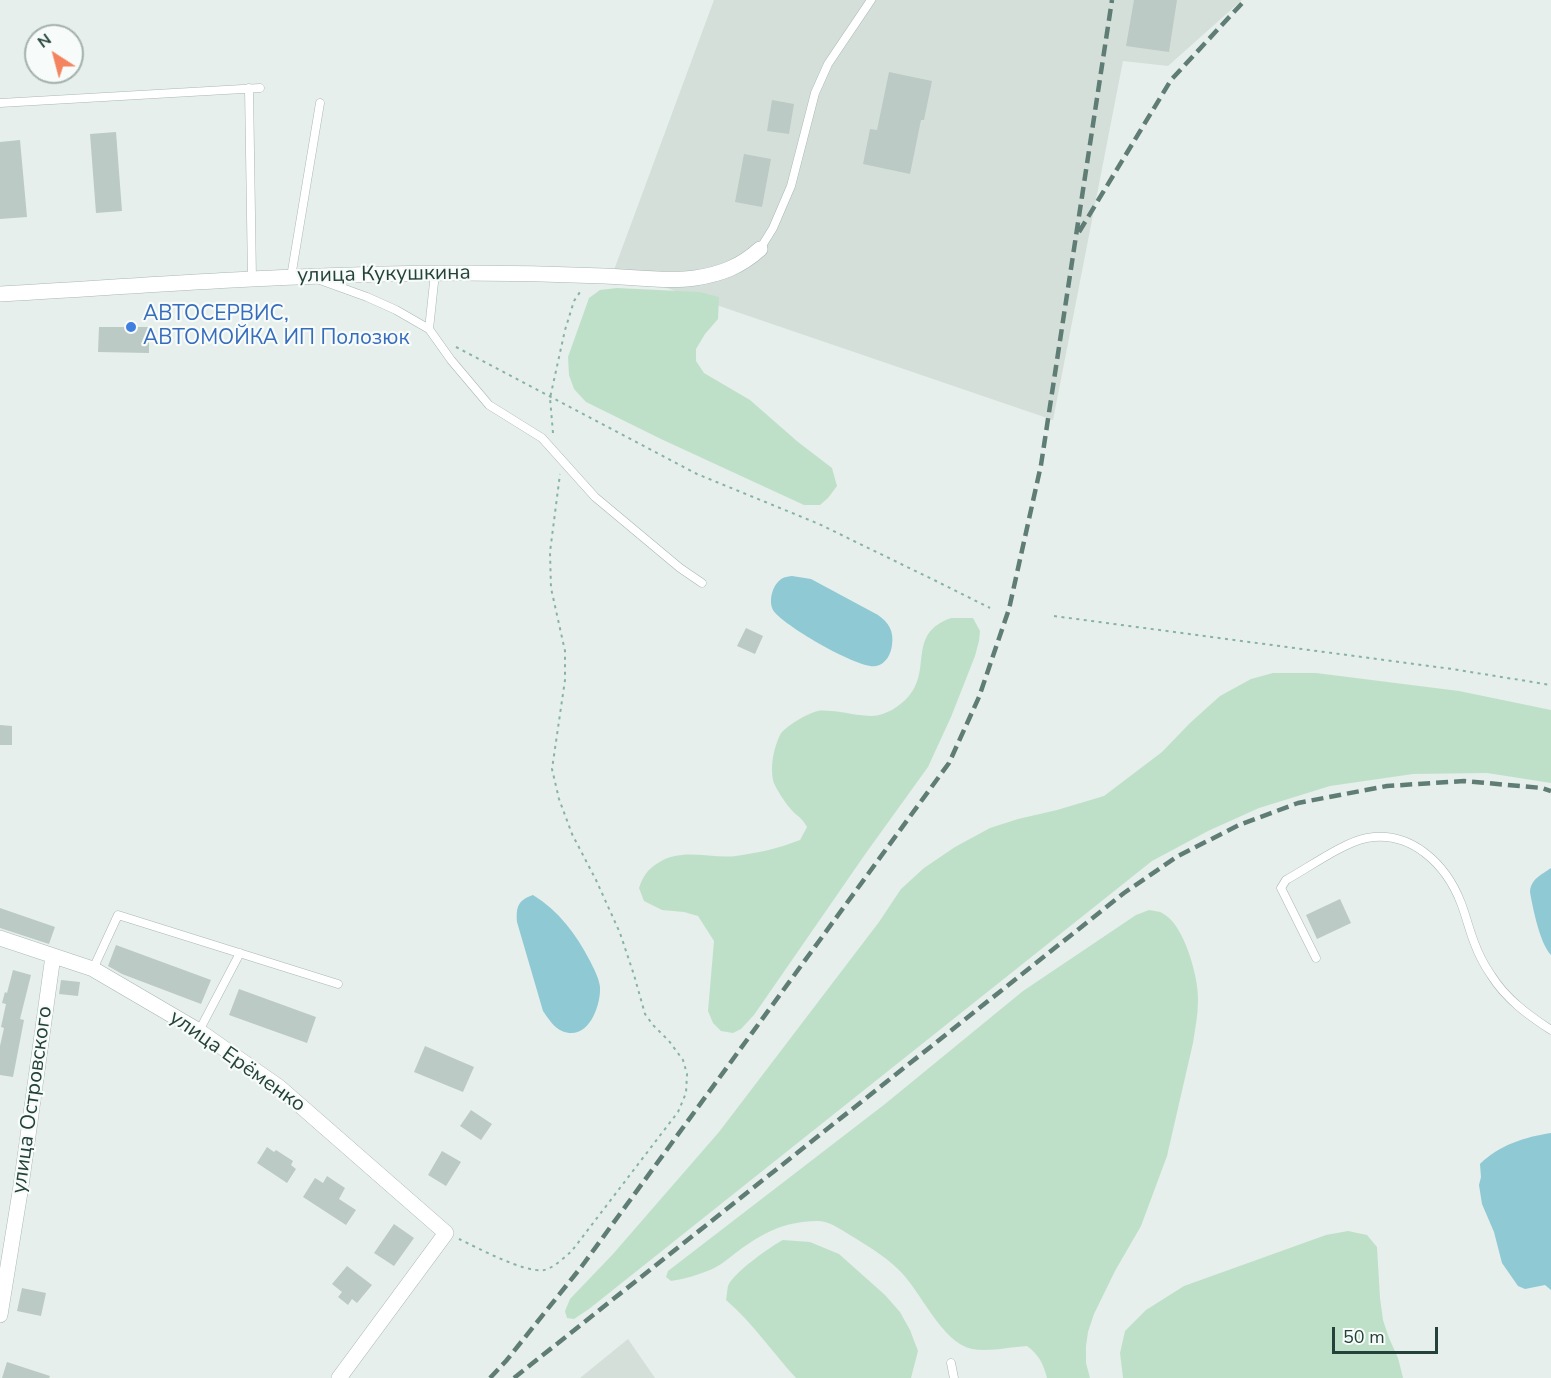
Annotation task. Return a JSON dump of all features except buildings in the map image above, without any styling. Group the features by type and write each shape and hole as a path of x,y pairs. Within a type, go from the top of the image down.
{"street":[{"name":"улица Кукушкина","path":"0,294 308,276 435,273 693,279 739,266 759,249"},
{"name":"улица Ерёменко","path":"0,938 93,969 199,1031 279,1087 446,1233"},
{"name":"улица Островского","path":"0,1315 21,1186 52,956"},
{"path":"339,1378 446,1233"}],"lane":[{"path":"759,249 773,228 791,186 815,93 828,64 871,0"},
{"path":"249,88 252,279"},
{"path":"0,103 260,88"},
{"path":"291,277 320,103"},
{"path":"429,329 435,273"},
{"path":"308,276 367,297 429,329 451,360 489,405 542,438 603,504 671,561 702,583"},
{"path":"1316,958 1281,888 1286,880 1351,843 1368,838 1390,837 1409,842 1422,850 1448,876 1461,902 1474,943 1490,974 1504,993 1527,1014 1551,1030"},
{"path":"93,969 118,915 338,984"},
{"path":"199,1031 240,953"},
{"path":"951,1363 954,1378"}],"path":[{"path":"446,1233 516,1264 533,1269 545,1270 557,1263 571,1252 678,1112 686,1093 687,1074 683,1060 645,1014 620,933 572,834 559,799 552,769 566,680 565,651 551,588 550,552 560,470 554,441 550,398 574,301 592,275"},
{"path":"455,347 697,474 819,524 990,608"},
{"path":"1054,616 1452,669 1551,685"}],"shaded area":[{"path":"714,0 1242,0 1168,66 1123,61 1053,420 614,270"},
{"path":"628,1339 655,1378 580,1378"}],"green space":[{"path":"617,288 700,292 719,297 718,319 696,349 696,361 704,373 750,400 832,468 837,486 828,498 820,505 804,505 586,402 574,389 569,375 568,357 589,298 600,290"},
{"path":"951,618 973,618 980,631 979,641 951,717 928,767 754,1015 741,1029 733,1033 721,1031 713,1023 708,1011 714,941 698,916 662,910 644,901 639,888 644,877 648,871 667,858 686,855 736,856 769,850 800,840 807,827 787,805 773,780 773,757 780,735 786,728 808,714 818,711 872,716 897,707 915,687 924,643 929,633 937,625"},
{"path":"1273,673 1316,673 1459,691 1551,710 1551,783 1487,773 1413,774 1330,786 1259,808 1208,831 1152,861 589,1309 574,1319 567,1318 565,1311 570,1299 613,1254 719,1132 879,922 901,889 924,868 955,847 990,828 1104,796 1162,752 1220,696 1251,679"},
{"path":"1149,910 1161,912 1170,919 1189,952 1198,991 1197,1017 1167,1156 1141,1226 1115,1271 1088,1332 1086,1363 1090,1378 1047,1378 1040,1360 1027,1346 985,1350 972,1349 961,1344 941,1326 894,1265 882,1255 826,1222 794,1223 774,1229 710,1270 671,1281 666,1277 668,1271 885,1104 1023,991 1136,915"},
{"path":"1348,1231 1367,1235 1377,1247 1383,1320 1403,1378 1123,1378 1120,1353 1125,1331 1146,1310 1184,1286 1326,1235"},
{"path":"783,1240 810,1242 839,1254 885,1295 900,1312 918,1351 911,1378 796,1378 754,1328 726,1300 728,1286 737,1274"}],"water":[{"path":"792,576 811,579 882,618 888,624 892,636 891,648 885,661 876,666 854,661 822,645 779,617 773,610 772,592 779,580"},
{"path":"1551,868 1551,955 1540,935 1530,892 1534,881"},
{"path":"533,895 551,908 573,932 599,980 600,995 595,1012 586,1027 579,1031 571,1033 559,1030 543,1011 517,922 519,905 524,899"},
{"path":"1551,1133 1551,1290 1545,1285 1525,1289 1518,1286 1502,1263 1494,1232 1482,1204 1479,1185 1480,1164 1487,1157 1513,1143"}],"railway":[{"path":"490,1378 582,1266 949,763 979,697 1009,609 1041,465 1112,0"},
{"path":"1079,232 1171,80 1245,0"},
{"path":"514,1378 1124,893 1178,856 1239,825 1298,803 1387,786 1464,781 1542,788 1551,791"}],"place":[{"name":"АВТОСЕРВИС, АВТОМОЙКА ИП Полозюк","path":"131,327"}]}
